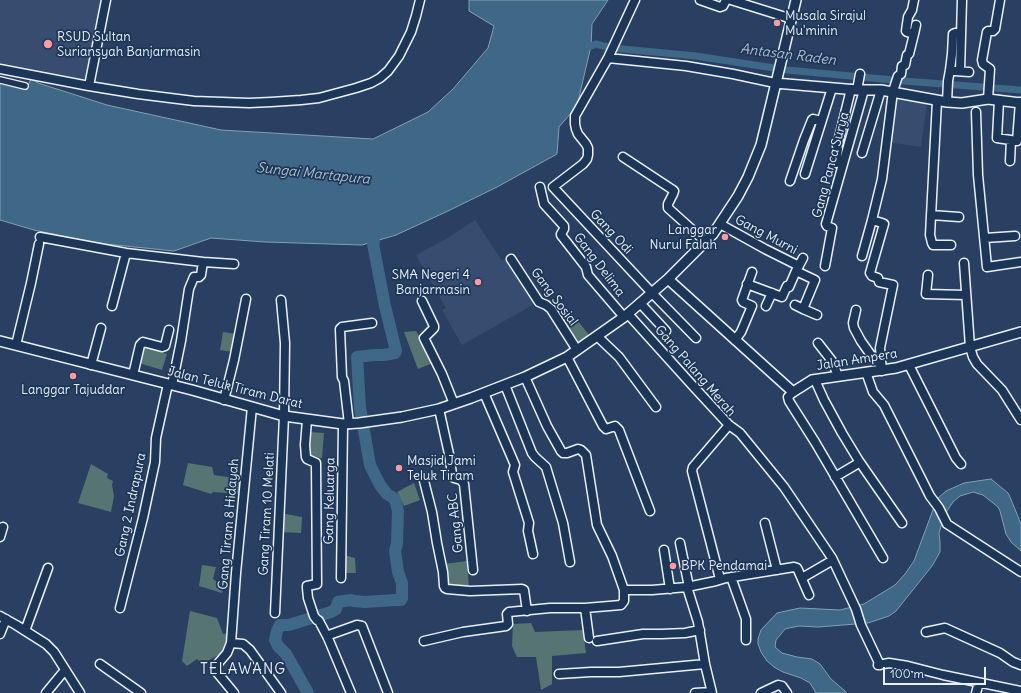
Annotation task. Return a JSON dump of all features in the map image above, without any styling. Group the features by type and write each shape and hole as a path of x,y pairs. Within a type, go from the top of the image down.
{"street":[{"path":"89,86 106,0"},
{"path":"0,69 89,86 194,101 249,103 319,98 356,88 380,78 394,64 399,56 411,32 420,0"},
{"path":"635,0 609,56 686,66 775,83 832,88 881,90 937,101 962,103 976,102 988,98 1021,103 1017,141 997,138 999,100"},
{"path":"700,0 720,6 725,4 726,0"},
{"path":"731,0 792,19"},
{"name":"Jalan Teluk Tiram Darat","path":"0,341 284,416 346,424 402,417 439,409 525,377 567,357 626,315 668,279 706,242 720,224 748,177 761,145 796,0"},
{"path":"914,0 912,10 908,17 906,31 914,34"},
{"path":"960,71 962,0"},
{"path":"988,98 990,69 983,64 982,60 987,32 995,29 1000,0"},
{"path":"862,256 882,179 893,92 898,75 901,74 902,66 905,65 907,55 909,54 916,25"},
{"path":"947,101 953,34 961,34"},
{"name":"Gang Odi","path":"609,56 576,116 576,129 588,148 588,155 583,164 553,187 696,338"},
{"path":"950,70 969,72"},
{"path":"836,162 837,146 857,89 859,75"},
{"path":"0,80 25,86"},
{"path":"805,174 832,88"},
{"name":"Gang Panca Surya","path":"825,266 832,228 826,224 857,89"},
{"path":"862,153 881,90"},
{"path":"937,101 930,235 934,245 951,245"},
{"path":"976,112 978,175 987,267 1021,262"},
{"path":"790,181 812,120 821,121"},
{"path":"1010,162 1011,140"},
{"path":"623,157 674,191 668,204 668,208 706,242"},
{"name":"Gang Delima","path":"540,186 544,204 564,226 561,235 586,267 588,275 626,315"},
{"path":"931,215 959,217"},
{"path":"872,220 882,222 884,224 870,273 872,276 877,278 879,282 893,285 880,348 881,368"},
{"name":"Gang Murni","path":"720,224 798,269 814,280 799,307 817,315"},
{"path":"984,238 1015,236"},
{"path":"16,345 39,241 126,254 234,264"},
{"path":"112,306 126,254"},
{"path":"747,284 782,297 787,286 789,287 803,258"},
{"name":"Gang Sosial","path":"511,259 539,302 551,309 577,350"},
{"name":"Gang 2 Indrapura","path":"120,608 143,518 155,462 156,438 181,340 189,289 194,278 201,275 204,262"},
{"path":"964,263 970,347 973,357 977,364 1002,390 1021,420"},
{"path":"752,272 742,301 759,307"},
{"path":"928,275 926,294 966,295"},
{"path":"668,279 793,392 788,397 789,401 815,442 883,558"},
{"path":"735,340 759,307 772,293"},
{"path":"224,400 234,360 246,299"},
{"name":"Gang Tiram 10 Melati","path":"275,613 284,416 285,344 281,300"},
{"path":"422,301 434,326 434,328 424,338 442,374 454,404"},
{"path":"640,303 666,331"},
{"path":"856,310 853,323 854,328 861,341 881,368"},
{"name":"Gang Palang Merah","path":"626,315 729,425 693,469 720,579"},
{"name":"Gang Keluarga","path":"341,578 346,424 340,329 342,327 372,323"},
{"path":"91,365 101,328"},
{"path":"133,375 140,345 143,342 162,347 164,346 169,330"},
{"name":"Jalan Ampera","path":"793,392 815,380 866,372 881,368 909,365 1021,332"},
{"path":"597,336 619,357 656,407"},
{"path":"818,343 832,361 838,376"},
{"path":"567,357 603,426 606,429 615,426 619,430 650,511"},
{"path":"909,365 956,458 961,464"},
{"path":"866,372 874,392 884,406 930,496 939,508 947,524 1021,572"},
{"path":"424,641 463,632 506,626 508,624 507,614 509,612 550,608 585,608 621,605 624,601 624,590 612,556 597,525 586,455 578,449 567,453 563,453 561,451 547,426 525,377"},
{"path":"815,380 842,434 902,523"},
{"path":"505,385 532,453 546,467 563,523 570,562"},
{"path":"484,393 516,465 513,472 529,523 528,531 533,554"},
{"name":"Gang Tiram 8 Hidayah","path":"232,643 236,573 252,407"},
{"name":"Gang ABC","path":"439,409 452,474 454,478 461,480 464,484 473,570"},
{"path":"307,420 305,445 306,457 307,459 316,463 317,584 307,587 308,598 315,617 319,621 328,638 351,693"},
{"path":"729,425 734,427 740,433 784,487 833,560 856,609 861,625 879,665 889,663 908,666 930,673 1021,691"},
{"path":"835,477 857,464 859,461"},
{"path":"423,477 432,512 445,588 470,591 522,589 524,590 527,611"},
{"path":"765,523 778,570"},
{"path":"0,537 3,527"},
{"path":"680,543 688,587 700,630 705,664 712,693 695,693"},
{"path":"664,550 670,589"},
{"path":"802,578 833,560"},
{"path":"25,631 48,568"},
{"path":"624,590 688,587 731,577 797,568 809,595"},
{"path":"731,577 746,619 746,640"},
{"path":"585,608 593,640 643,634 684,633 700,630"},
{"path":"0,634 3,618 46,644 54,652 80,693"},
{"path":"328,638 329,636 357,625 362,626 388,693"},
{"path":"926,632 945,628 1000,653 1013,662 1021,665"},
{"path":"234,693 214,670 227,653 232,643 243,644 250,650 281,693"},
{"path":"100,664 141,693"},
{"path":"559,674 619,672 705,664"},
{"path":"46,693 65,670"},
{"path":"976,693 979,683"},
{"path":"761,693 778,685 782,686 787,693"}],"shaded area":[{"name":"RSUD Sultan Suriansyah Banjarmasin","path":"0,0 105,0 88,80 0,63"},
{"path":"893,98 927,103 921,147 887,142"},
{"name":"SMA Negeri 4 Banjarmasin","path":"475,220 502,261 508,256 536,303 462,345 442,310 446,308 416,255 446,239"}],"green space":[{"path":"561,307 566,312 570,311 589,335 576,344 554,313"},
{"path":"416,331 433,363 418,369 404,332"},
{"path":"223,332 236,334 233,352 220,350"},
{"path":"145,346 167,354 162,370 139,363"},
{"path":"309,432 324,433 322,458 307,457"},
{"path":"188,463 212,467 214,475 241,479 241,494 213,492 211,494 183,485"},
{"path":"91,464 108,474 107,478 113,481 112,485 114,496 111,512 78,503"},
{"path":"414,483 420,500 404,506 397,492"},
{"path":"281,513 302,517 301,533 281,532"},
{"path":"344,555 355,558 356,573 343,573"},
{"path":"467,561 469,589 446,587 444,564"},
{"path":"202,565 216,567 213,579 223,586 222,593 199,586"},
{"path":"190,611 217,618 223,634 229,633 226,651 202,664 197,659 187,666 182,661"},
{"path":"531,623 535,632 583,630 586,653 552,656 552,684 541,690 536,657 517,657 512,646 513,624"}],"water":[{"name":"Sungai Martapura","path":"469,0 608,0 592,24 591,46 577,106 559,127 557,154 497,187 448,211 396,235 362,245 265,242 211,238 174,251 106,244 72,238 34,230 0,220 0,83 27,89 31,78 38,83 107,105 221,130 373,139 428,112 453,89 488,48 494,26 469,11"},
{"path":"991,479 1008,493 1010,497 1021,524 1021,551 1011,542 1006,534 998,507 983,495 973,492 960,496 953,502 945,514 939,533 940,552 932,566 896,611 889,616 868,623 818,627 799,626 789,628 785,629 776,640 775,647 782,653 812,659 820,664 831,679 846,693 816,693 810,683 801,678 783,672 767,661 761,652 758,639 761,630 777,613 800,608 840,610 864,604 895,585 914,561 937,499 946,491 964,483"}],"waterway":[{"name":"Antasan Raden","path":"583,44 591,46 596,44 612,48 696,56 787,70 1021,90"},
{"path":"308,693 286,654 278,646 275,640 280,625 289,625 331,612 336,609 338,602 351,600 365,602 401,600 402,598 402,583 398,572 395,551 397,544 398,511 395,499 387,494 380,485 370,465 360,408 357,357 384,355 395,353 396,351 385,306 373,244 372,227"}],"place":[{"name":"Musala Sirajul Mu'minin","path":"777,23"},
{"name":"RSUD Sultan Suriansyah Banjarmasin","path":"48,44"},
{"name":"Langgar Nurul Falah","path":"725,237"},
{"name":"SMA Negeri 4 Banjarmasin","path":"478,282"},
{"name":"Langgar Tajuddar","path":"73,376"},
{"name":"Masjid Jami Teluk Tiram","path":"399,468"},
{"name":"BPK Pendamai","path":"673,566"}],"district":[{"name":"TELAWANG","path":"243,670"}]}
